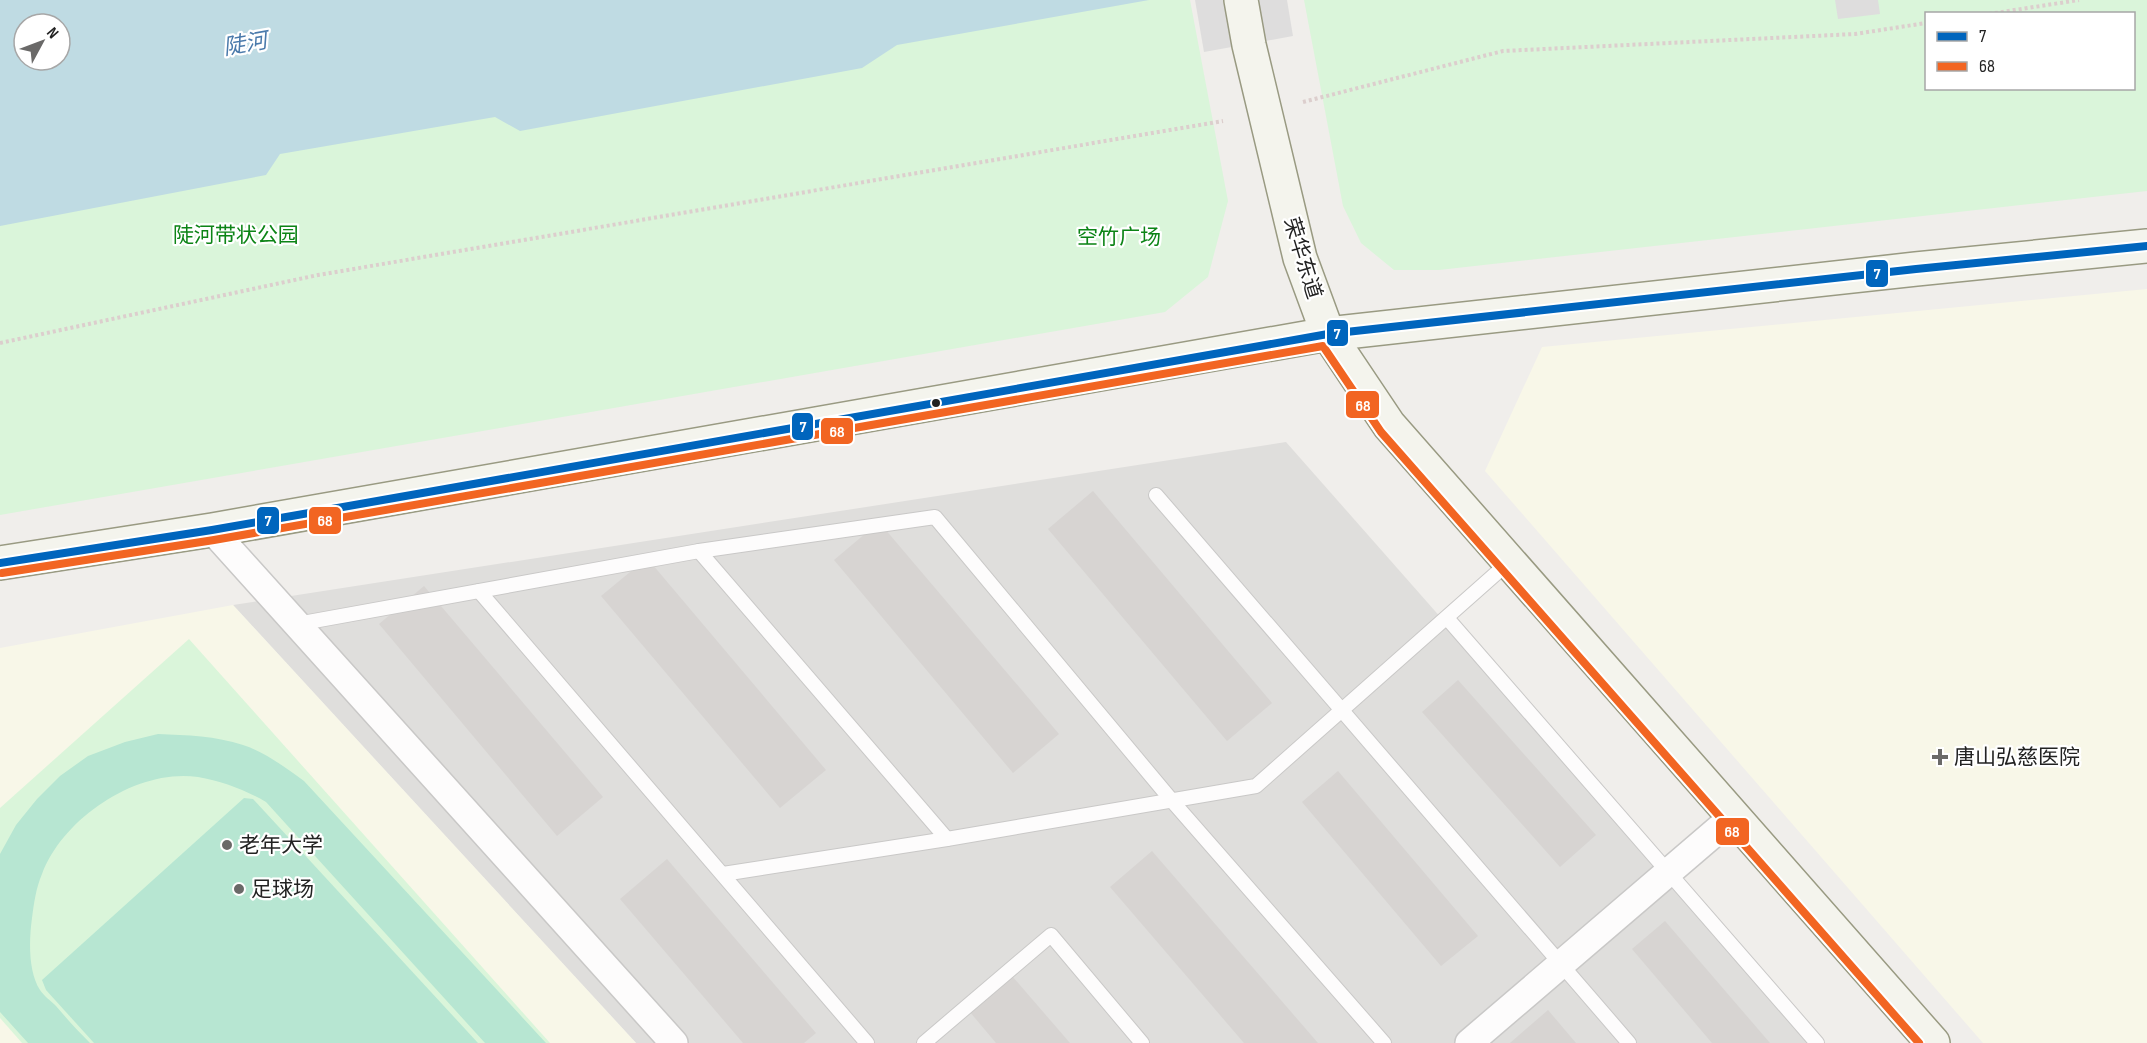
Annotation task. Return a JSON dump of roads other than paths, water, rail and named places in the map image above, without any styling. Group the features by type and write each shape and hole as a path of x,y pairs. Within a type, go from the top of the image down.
{"street":[{"name":"荣华东道","path":"1241,0 1249,45 1300,258 1328,334 1389,425 1933,1043"},
{"path":"0,563 212,530 1328,334 1916,268 2147,246"},
{"path":"212,530 674,1043"},
{"path":"1469,1043 1734,816"}],"lane":[{"path":"1156,495 1629,1043"},
{"path":"297,624 699,551 935,517 1173,802 1384,1043"},
{"path":"699,551 946,839"},
{"path":"723,874 1173,802 1256,786 1509,562"},
{"path":"479,591 867,1043"},
{"path":"1447,618 1817,1043"},
{"path":"924,1043 1051,935 1142,1043"}],"water":[{"name":"陡河","path":"0,0 1149,0 897,45 862,68 520,131 495,117 280,154 266,175 0,226"}],"place":[{"name":"唐山弘慈医院","path":"1940,757"},
{"name":"老年大学","path":"227,845"},
{"name":"足球场","path":"239,889"}],"park label":[{"name":"陡河带状公园","path":"236,235"},
{"name":"空竹广场","path":"1119,237"}]}
